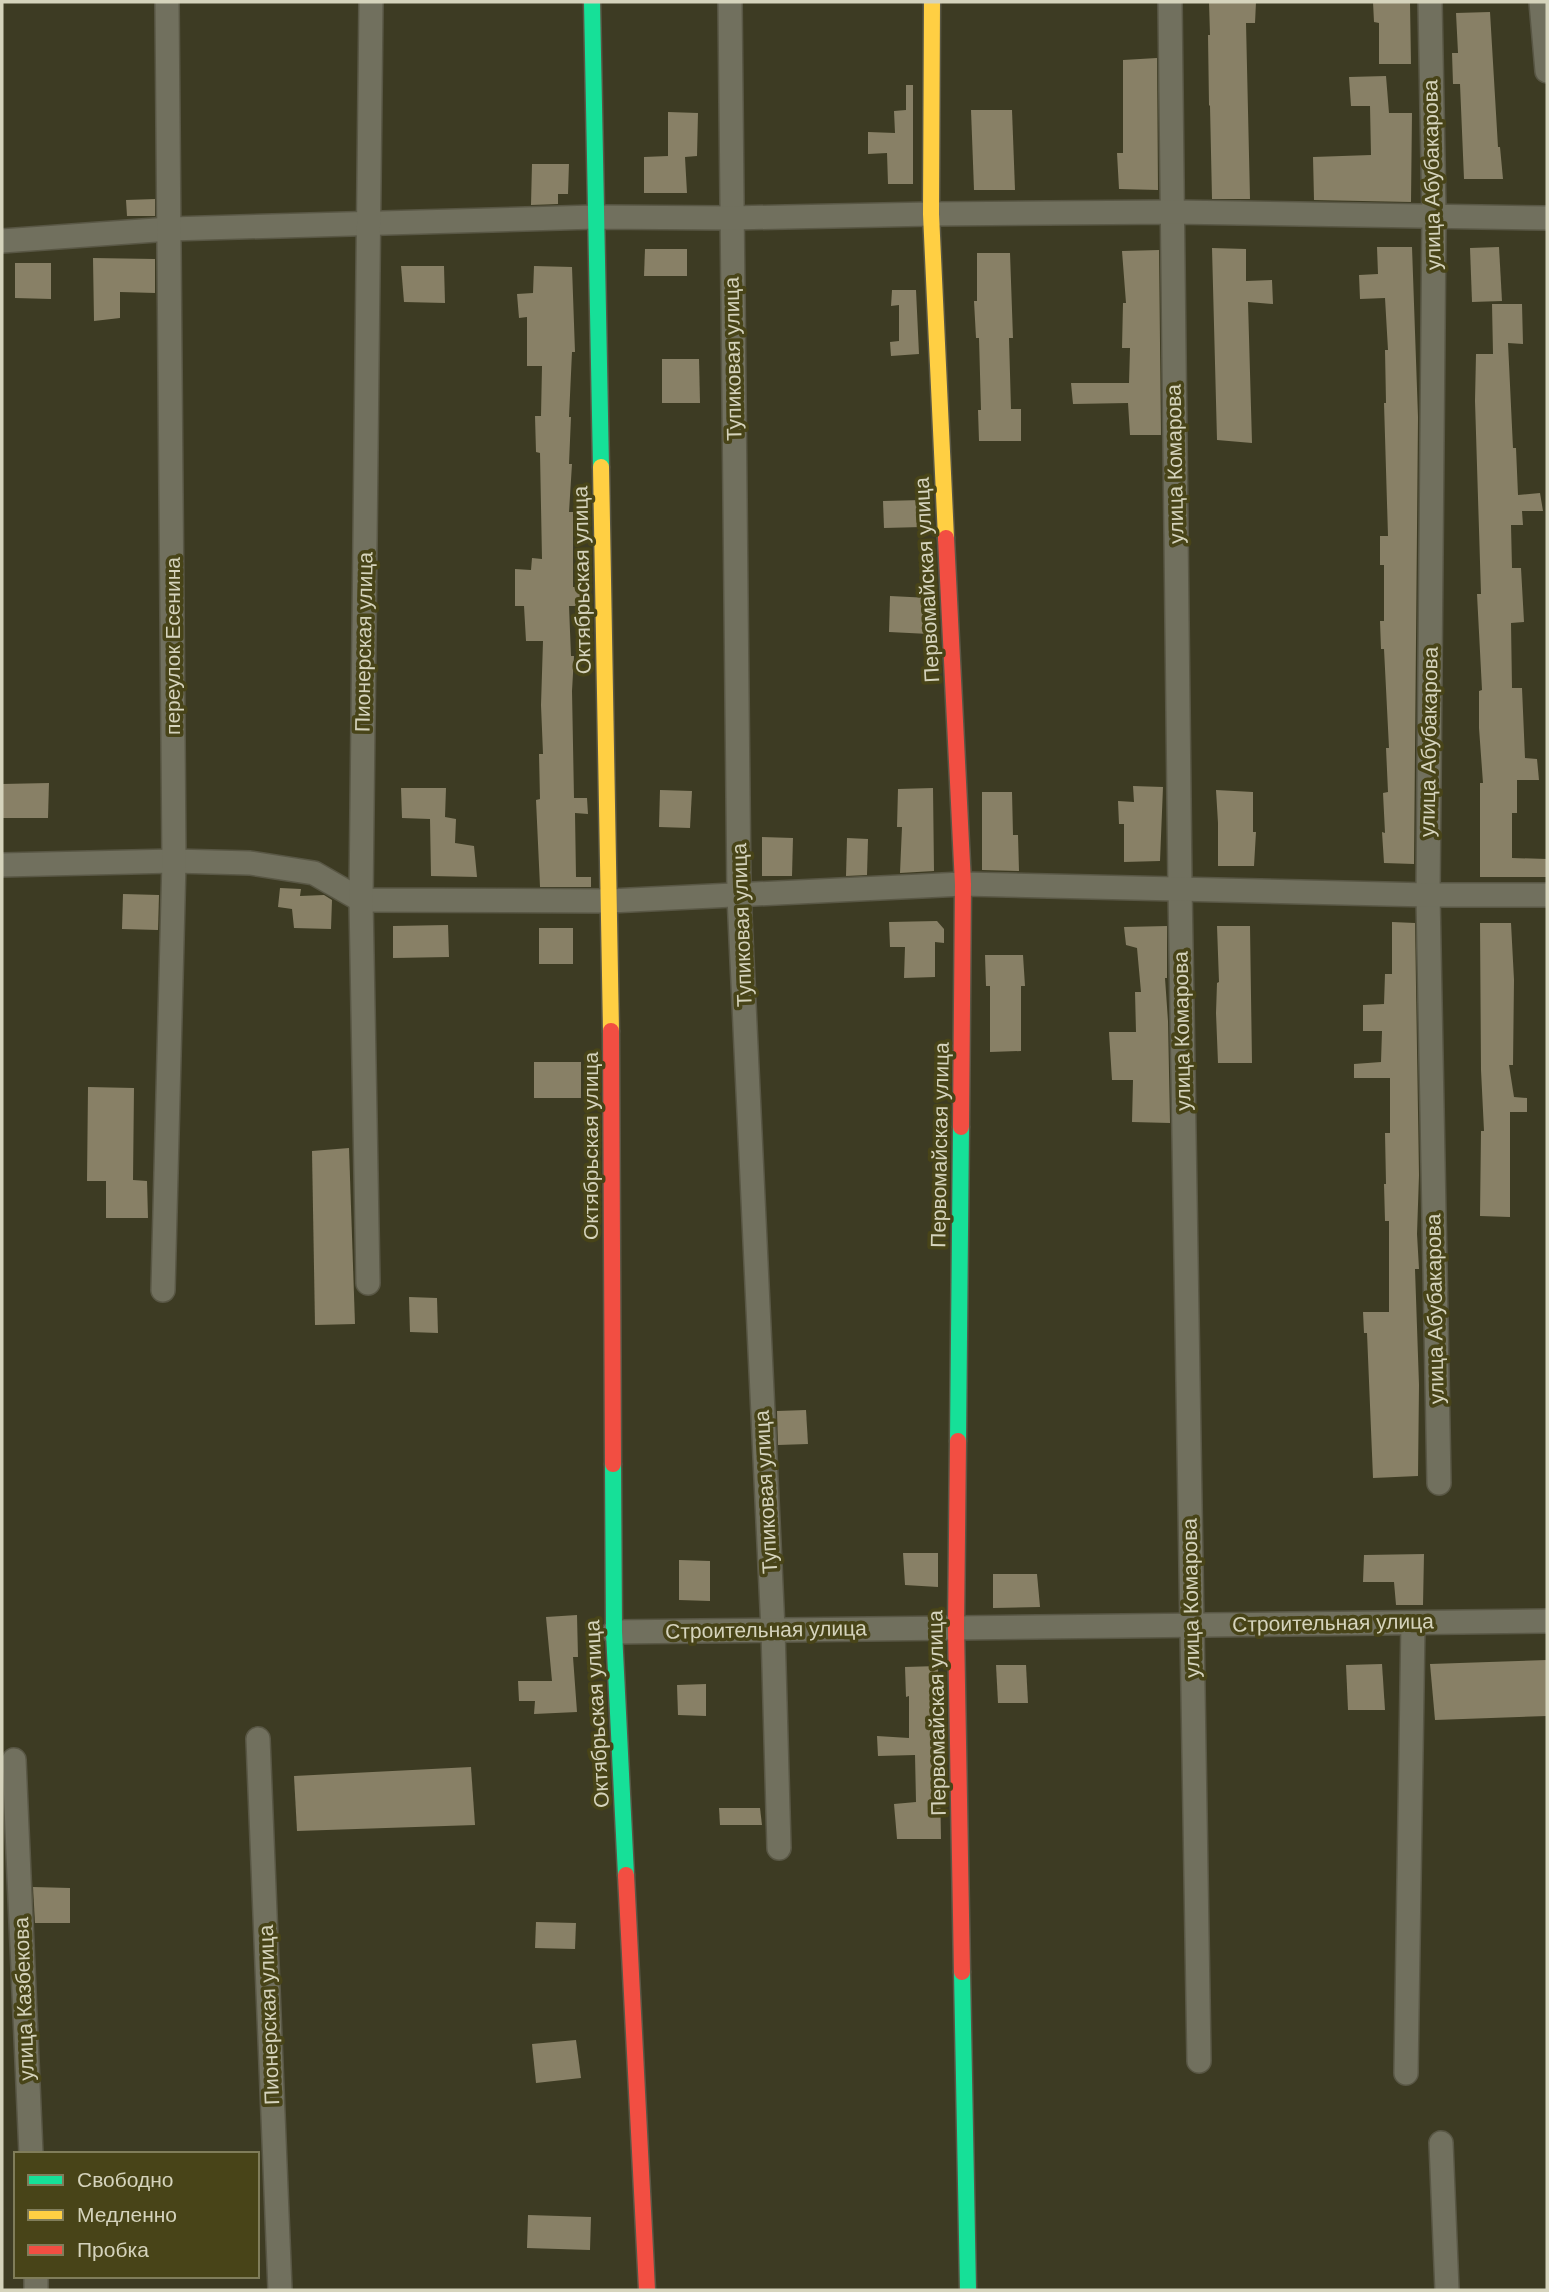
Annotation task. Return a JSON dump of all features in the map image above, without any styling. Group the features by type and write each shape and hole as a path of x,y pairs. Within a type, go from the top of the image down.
{"street":[{"name":"переулок Есенина","path":"163,1290 174,861 167,2"},
{"name":"Пионерская улица","path":"368,1283 361,900 371,2"},
{"name":"Октябрьская улица","path":"592,2 610,901 614,1632 646,2290"},
{"name":"Тупиковая улица","path":"730,2 740,896 773,1630 779,1848"},
{"name":"Первомайская улица","path":"932,2 931,214 963,884 956,1628 968,2290"},
{"name":"улица Комарова","path":"1170,2 1180,887 1199,2061"},
{"name":"улица Абубакарова","path":"1430,2 1434,215 1428,895 1439,1483"},
{"path":"1541,2 1547,71"},
{"path":"2,241 170,229 595,217 731,218 1172,212 1547,218"},
{"path":"2,864 174,861 250,863 314,873 361,900 610,901 963,884 1180,887 1428,895 1547,895"},
{"name":"Строительная улица","path":"614,1632 1547,1621"},
{"path":"1406,2073 1413,1622"},
{"name":"Пионерская улица","path":"258,1739 280,2290"},
{"name":"улица Казбекова","path":"14,1760 30,2152"},
{"path":"1441,2143 1447,2290"}],"building":[{"path":"1209,2 1256,2 1255,23 1246,23 1250,199 1212,199"},
{"path":"1373,2 1410,2 1411,64 1379,64 1379,23 1374,22"},
{"path":"1490,12 1498,147 1503,179 1464,179 1460,84 1453,84 1452,53 1458,53 1456,13"},
{"path":"1157,58 1158,190 1119,189 1117,153 1123,153 1123,60"},
{"path":"1386,76 1389,113 1412,113 1411,202 1314,200 1313,157 1371,155 1370,106 1351,106 1349,77"},
{"path":"906,85 913,85 913,184 888,184 887,153 868,154 868,132 895,133 894,111 906,110"},
{"path":"971,110 1012,110 1015,190 974,190"},
{"path":"668,112 698,113 697,156 685,157 687,193 644,193 644,157 668,156"},
{"path":"532,164 569,164 568,194 558,194 558,204 531,205"},
{"path":"155,199 155,216 127,216 126,200"},
{"path":"1377,247 1412,247 1418,417 1414,864 1384,863 1382,832 1385,833 1383,793 1388,792 1386,748 1389,748 1380,621 1384,621 1384,565 1380,565 1380,536 1388,536 1384,403 1385,350 1388,350 1385,298 1360,299 1359,275 1378,274"},
{"path":"1499,247 1502,301 1472,302 1470,248"},
{"path":"1212,248 1246,249 1246,281 1272,280 1273,304 1248,302 1252,443 1217,440"},
{"path":"645,249 687,249 687,276 644,276"},
{"path":"1159,250 1161,435 1130,435 1128,403 1073,404 1071,383 1129,383 1130,348 1122,348 1123,303 1126,303 1122,251"},
{"path":"977,253 1010,253 1013,338 1009,338 1011,409 1021,409 1021,441 979,441 979,338 976,338 974,301 977,301"},
{"path":"93,258 155,259 155,293 120,292 120,318 94,321"},
{"path":"15,263 51,263 51,299 15,298"},
{"path":"401,266 444,266 445,303 404,302"},
{"path":"534,266 572,267 575,352 572,352 569,417 569,464 572,464 569,512 573,512 573,587 585,587 586,606 569,606 571,656 574,656 574,798 587,798 588,814 575,813 576,877 591,877 591,887 540,887 536,800 540,799 539,754 543,754 543,641 526,641 524,606 515,606 515,569 531,570 532,558 542,559 540,453 536,452 535,416 541,416 542,366 527,366 527,317 519,318 517,294 533,293"},
{"path":"892,290 916,290 919,354 891,356 890,342 899,341 899,305 891,306"},
{"path":"1492,304 1522,304 1523,344 1508,343 1513,448 1516,448 1518,495 1540,493 1543,511 1522,511 1523,525 1511,525 1512,568 1521,568 1524,622 1511,623 1512,688 1522,688 1525,758 1537,759 1539,780 1517,780 1517,813 1512,813 1512,858 1547,859 1547,877 1480,877 1480,783 1483,783 1479,728 1479,691 1482,690 1477,594 1481,594 1475,401 1476,354 1493,354"},
{"path":"662,359 699,359 700,403 662,403"},
{"path":"922,500 922,527 884,528 883,501"},
{"path":"890,596 930,598 929,634 889,632"},
{"path":"49,783 48,818 2,818 2,784"},
{"path":"1133,786 1163,787 1160,861 1124,862 1124,824 1119,824 1118,801 1134,802"},
{"path":"401,788 446,788 445,817 456,819 455,843 474,846 477,877 431,876 430,819 402,818"},
{"path":"933,788 934,871 900,873 902,827 897,827 898,789"},
{"path":"660,790 692,791 690,828 659,827"},
{"path":"1216,790 1253,792 1253,832 1256,832 1254,866 1218,866"},
{"path":"982,792 1012,792 1013,835 1018,835 1019,871 982,870"},
{"path":"762,837 793,838 792,876 762,876"},
{"path":"847,838 868,839 867,875 846,876"},
{"path":"280,888 301,889 300,896 324,895 332,900 331,929 294,928 292,909 278,907"},
{"path":"123,894 159,895 158,930 122,929"},
{"path":"937,921 944,929 944,943 935,942 935,977 904,978 905,947 890,947 889,922"},
{"path":"1392,922 1415,923 1419,1175 1419,1269 1415,1269 1419,1385 1418,1476 1373,1478 1367,1333 1364,1333 1363,1312 1389,1312 1389,1221 1385,1221 1384,1184 1385,1133 1390,1133 1390,1078 1354,1078 1354,1064 1381,1062 1382,1031 1363,1031 1363,1005 1384,1004 1385,974 1392,974"},
{"path":"1480,923 1511,923 1514,980 1513,1065 1509,1065 1514,1097 1527,1098 1527,1112 1510,1112 1510,1217 1480,1216 1481,1131 1484,1131"},
{"path":"448,925 449,957 393,958 393,926"},
{"path":"1167,926 1165,978 1170,1123 1132,1122 1133,1080 1112,1080 1109,1032 1136,1032 1135,992 1141,992 1137,948 1126,945 1124,927"},
{"path":"1217,926 1250,926 1252,1063 1218,1063"},
{"path":"539,928 573,928 573,964 539,964"},
{"path":"985,955 1023,955 1025,986 1021,986 1021,1051 990,1052 990,986 986,986"},
{"path":"534,1062 581,1062 581,1098 534,1098"},
{"path":"88,1087 134,1088 133,1180 147,1181 148,1218 106,1218 106,1181 87,1181"},
{"path":"349,1148 355,1324 315,1325 312,1151"},
{"path":"409,1297 437,1298 438,1333 410,1332"},
{"path":"806,1410 808,1444 778,1445 777,1411"},
{"path":"903,1553 938,1553 938,1587 905,1585"},
{"path":"1424,1554 1423,1605 1396,1605 1394,1582 1363,1582 1364,1555"},
{"path":"679,1560 710,1561 710,1601 679,1600"},
{"path":"993,1574 1037,1574 1040,1607 993,1608"},
{"path":"577,1615 578,1657 573,1657 577,1712 534,1714 535,1701 519,1701 518,1681 552,1681 546,1617"},
{"path":"1547,1660 1547,1716 1435,1720 1430,1664"},
{"path":"1382,1664 1385,1710 1348,1710 1346,1665"},
{"path":"996,1665 1026,1665 1028,1703 998,1703"},
{"path":"938,1666 941,1839 897,1839 894,1804 916,1802 915,1755 878,1756 877,1736 909,1738 909,1696 906,1697 905,1667"},
{"path":"706,1684 706,1716 678,1715 677,1685"},
{"path":"471,1767 475,1825 297,1831 294,1776"},
{"path":"719,1808 760,1808 762,1825 720,1825"},
{"path":"33,1887 70,1888 70,1923 35,1923"},
{"path":"536,1922 576,1923 575,1949 535,1948"},
{"path":"576,2040 581,2078 536,2083 532,2044"},
{"path":"528,2215 591,2217 590,2250 527,2248"}],"traffic: fast":[{"path":"592,2 601,467"},
{"path":"958,1441 961,1127"},
{"path":"613,1464 614,1632 626,1875"},
{"path":"962,1972 968,2290"}],"traffic: slow":[{"path":"932,2 931,214 946,538"},
{"path":"601,467 611,1031"}],"traffic: jam":[{"path":"946,538 963,884 961,1127"},
{"path":"611,1031 613,1464"},
{"path":"958,1441 956,1628 962,1972"},
{"path":"626,1875 647,2290"}]}
